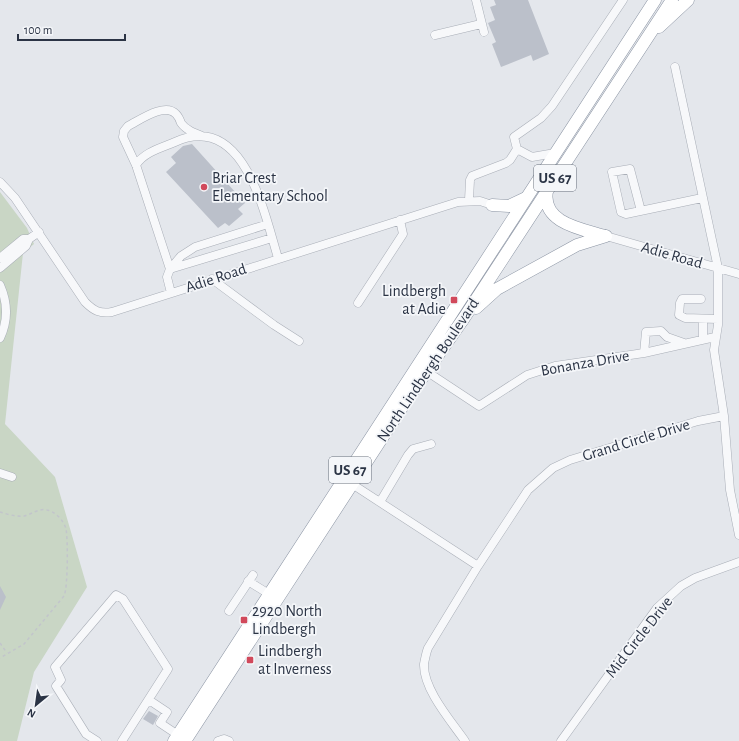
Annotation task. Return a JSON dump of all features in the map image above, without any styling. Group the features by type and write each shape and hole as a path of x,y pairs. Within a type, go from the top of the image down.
{"highway":[{"name":"North Lindbergh Boulevard","path":"183,739 269,594 655,0"},
{"name":"North Lindbergh Boulevard","path":"183,739 426,371 464,318 672,0"},
{"path":"646,39 688,0"},
{"path":"547,191 547,207 559,220 606,236"},
{"path":"492,205 509,206 526,198"},
{"path":"492,205 502,216 504,233"},
{"path":"464,318 497,289 577,245 606,236"}],"street":[{"path":"435,34 483,28 476,0"},
{"path":"469,200 470,180 472,176 506,163 510,160 517,150 514,137 541,118 552,106 623,0"},
{"path":"675,67 718,268 718,319 714,350 724,416 730,490 739,536"},
{"path":"170,269 136,165 123,137 124,131 128,126 164,110 171,110 177,115 188,131 217,140 232,150 244,164 254,183 278,258"},
{"path":"136,165 140,157 184,138 202,136"},
{"path":"517,150 532,157 555,153"},
{"path":"641,211 630,169 612,172 621,212 626,214 641,211 702,198"},
{"name":"Adie Road","path":"0,182 15,198 85,302 95,311 101,313 112,312 458,202 469,200 480,201 492,205"},
{"path":"358,303 403,234 400,220"},
{"path":"171,293 167,277 170,269 181,256 195,247 268,224"},
{"path":"0,258 23,239 29,239 39,232"},
{"name":"Adie Road","path":"606,236 739,274"},
{"path":"170,269 272,238"},
{"path":"0,268 28,245 29,239"},
{"path":"212,279 298,341"},
{"path":"0,285 6,302 7,319 0,338"},
{"path":"701,299 682,299 680,303 679,315 685,318 718,319"},
{"path":"703,319 703,339"},
{"path":"644,353 646,332 661,331 667,337 684,343"},
{"name":"Bonanza Drive","path":"426,371 479,406 527,375 555,366 644,353 684,343 715,338"},
{"name":"Grand Circle Drive","path":"465,741 433,693 426,679 424,663 428,648 435,633 528,490 554,468 570,460 698,421 724,416"},
{"path":"380,502 408,455 414,449 431,444"},
{"path":"0,473 12,477"},
{"path":"352,484 478,566"},
{"name":"Mid Circle Drive","path":"561,741 657,608 681,586 694,578 739,562"},
{"path":"229,611 251,578 269,594"},
{"path":"97,741 86,734 56,686 61,680 55,667 116,595 123,599 168,669 122,741"},
{"path":"149,700 168,712 160,723 183,739"},
{"path":"218,741 224,739 230,741"}],"path":[{"path":"0,512 24,516 42,509 48,510 61,520 66,528 67,536 68,579 67,590 64,596 24,644 0,658"},
{"path":"0,643 7,653"}],"green space":[{"path":"0,192 27,228 34,244 23,253 5,424 55,477 87,587 34,672 17,741 0,741"}],"building":[{"path":"494,0 528,0 549,54 533,61 531,55 501,67 492,44 496,42 488,23 495,20 490,7 496,5"},
{"path":"192,144 245,203 238,209 243,214 229,226 225,223 218,228 166,172 176,163 171,157 183,146"},
{"path":"0,586 6,597 0,610"},
{"path":"149,711 158,716 153,725 143,719"}],"place":[{"name":"Briar Crest Elementary School","path":"204,187"},
{"name":"Lindbergh at Adie","path":"454,300"},
{"name":"2920 North Lindbergh","path":"244,620"},
{"name":"Lindbergh at Inverness","path":"250,660"}]}
